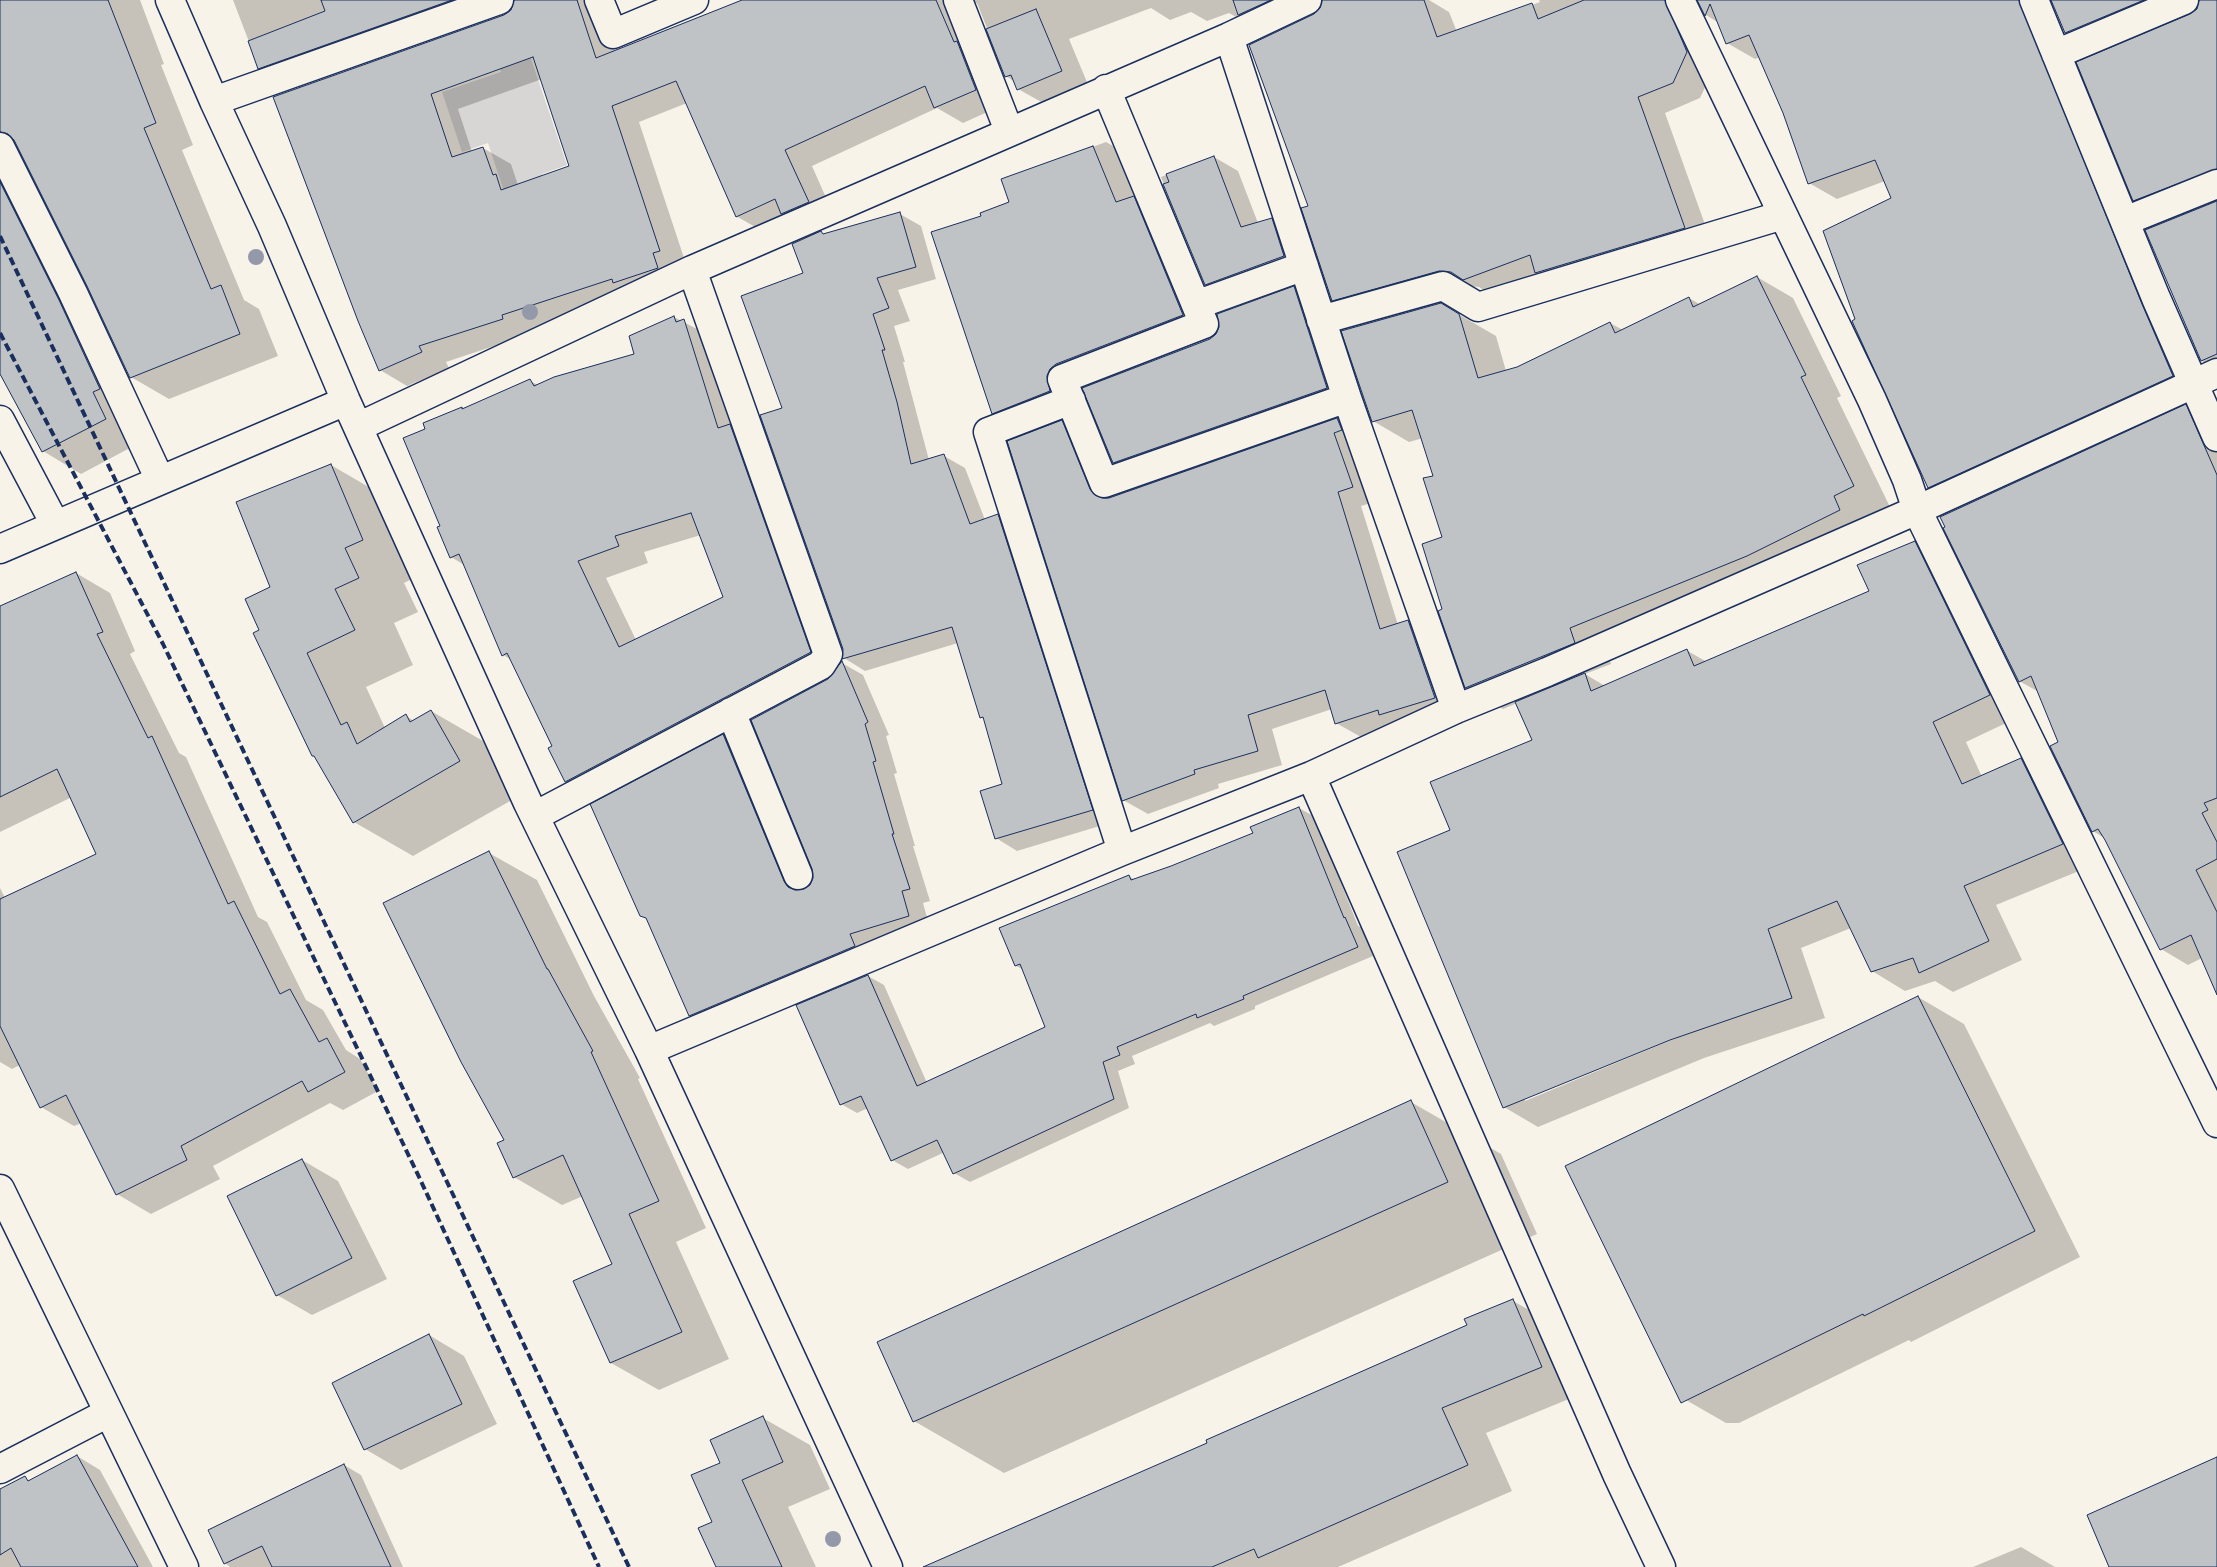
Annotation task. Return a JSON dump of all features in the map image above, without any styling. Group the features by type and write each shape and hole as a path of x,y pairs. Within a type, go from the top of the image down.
{"street":[{"path":"170,0 272,226 346,401 535,816 649,1050 888,1567"},
{"path":"214,101 499,0"},
{"path":"599,0 613,34 694,0"},
{"path":"958,0 1008,131"},
{"path":"358,427 692,270 1008,131 1229,37 1307,0"},
{"path":"1680,0 1872,400 1908,480 1917,510 2217,1123"},
{"path":"2034,0 2156,298 2206,378 2217,437"},
{"path":"2056,54 2184,0"},
{"path":"1229,37 1347,398 1456,709"},
{"path":"1106,89 1204,324 1062,379 1104,483 1347,398"},
{"path":"0,147 73,292 160,480"},
{"path":"2125,221 2217,184"},
{"path":"1322,320 1443,286 1478,306 1783,216"},
{"path":"1196,305 1304,266"},
{"path":"535,816 821,664 828,654 692,270"},
{"path":"649,1050 1122,851 1311,776 1456,709 1547,672 1917,510 2206,378"},
{"path":"1071,400 988,432 1122,851"},
{"path":"0,549 346,401"},
{"path":"0,420 55,524"},
{"path":"731,712 798,875"},
{"path":"1311,776 1617,1474 1661,1567"},
{"path":"0,1188 184,1567"},
{"path":"0,1469 108,1413"}],"shaded area":[{"path":"526,44 567,165 542,174 546,188 507,201 488,143 462,152 442,92 501,72 496,55"}],"building":[{"path":"0,0 108,0 156,123 144,128 211,289 221,285 240,334 130,378 87,286 14,140 8,134 0,132"},
{"path":"321,0 452,0 258,69 248,41 325,11"},
{"path":"514,0 577,0 596,58 742,0 936,0 954,42 957,41 976,90 934,108 925,86 785,150 809,202 781,214 775,199 736,217 676,81 612,106 660,251 653,253 658,268 613,283 612,279 502,315 503,319 419,346 422,352 379,371 358,321 273,97 504,15 511,10","holes":["533,57 569,166 501,190 496,174 493,175 483,147 452,157 431,94"]},
{"path":"1233,0 1271,0 1238,15"},
{"path":"1322,0 1424,0 1437,37 1532,3 1538,19 1584,0 1665,0 1687,52 1673,83 1638,97 1685,228 1535,273 1530,255 1463,280 1451,272 1439,271 1332,301 1301,208 1308,206 1249,45 1314,14 1320,8"},
{"path":"1697,0 2019,0 2173,376 1928,488 1852,321 1855,319 1823,231 1891,198 1875,160 1808,184 1783,113 1749,35 1726,44 1710,4 1705,16"},
{"path":"2051,0 2144,0 2065,33"},
{"path":"2199,0 2217,0 2217,169 2133,201 2076,62 2190,14 2197,9"},
{"path":"1036,9 1062,71 1017,90 1011,75 1005,77 986,29"},
{"path":"1093,146 1116,202 1134,196 1183,315 1056,364 1050,369 1047,376 1050,391 992,414 931,232 981,216 980,213 1009,202 1001,179"},
{"path":"1214,156 1241,227 1272,218 1284,256 1205,285 1163,184 1169,182 1166,174"},
{"path":"0,182 59,300 100,389 93,392 106,419 42,452 0,374"},
{"path":"2217,201 2217,354 2201,361 2145,230"},
{"path":"900,212 916,267 877,278 889,308 873,314 885,350 882,350 897,402 911,464 944,454 970,524 998,514 1093,810 995,839 980,791 1002,784 983,717 980,718 952,627 842,659 843,649 760,415 782,408 741,296 803,273 792,244 821,231 823,234"},
{"path":"1757,276 1806,375 1801,377 1854,486 1834,496 1840,510 1747,556 1570,628 1575,643 1465,688 1438,611 1442,609 1422,544 1442,537 1423,478 1433,476 1412,410 1372,422 1341,331 1441,303 1459,314 1478,378 1517,367 1610,322 1615,333 1689,297 1693,307"},
{"path":"1294,286 1327,388 1113,463 1082,388 1210,339 1216,334 1219,327 1217,314"},
{"path":"674,316 676,322 684,319 718,428 730,424 811,652 565,782 548,748 552,746 507,653 502,656 459,554 450,558 437,527 440,526 403,438 425,429 423,423 462,407 462,409 530,379 534,386 554,377 634,354 629,336","holes":["691,513 723,597 619,647 578,561 619,546 615,536"]},
{"path":"2186,404 2217,475 2217,798 2204,803 2208,810 2202,813 2217,842 2217,859 2196,870 2217,912 2217,995 2191,935 2160,950 2105,840 2098,829 2092,832 2050,746 2058,742 2031,676 2019,682 1943,528 1945,527 1940,517"},
{"path":"1337,418 1342,430 1334,433 1353,487 1338,492 1380,629 1408,620 1435,698 1379,715 1378,710 1335,724 1325,690 1248,715 1258,751 1194,770 1195,774 1122,801 1007,441 1062,420 1090,489 1095,495 1109,498"},
{"path":"331,464 363,540 345,548 359,578 335,589 355,630 307,653 341,725 347,722 357,744 406,714 410,722 431,710 460,761 353,823 314,756 312,756 253,633 259,630 245,599 270,587 236,502"},
{"path":"1915,541 1990,695 1933,722 1962,784 2021,758 2063,844 1964,886 1989,941 1919,973 1913,958 1871,972 1837,901 1768,929 1792,998 1670,1040 1503,1108 1397,852 1450,830 1430,782 1532,740 1515,702 1585,673 1591,691 1687,649 1694,666 1869,591 1857,565"},
{"path":"76,572 103,632 97,634 148,738 152,736 228,904 234,901 280,994 290,989 319,1042 327,1038 345,1072 308,1092 302,1081 181,1146 187,1160 116,1195 66,1095 40,1108 0,1026 0,899 96,854 57,769 0,797 0,606"},
{"path":"842,661 868,722 865,724 876,761 873,762 894,834 892,834 910,889 902,891 909,916 850,934 855,946 689,1016 646,918 640,916 590,804 723,734 784,881 788,887 795,890 804,889 810,885 813,878 812,869 751,720 828,679"},
{"path":"1299,807 1344,918 1358,947 1243,996 1244,999 1197,1018 1196,1014 1117,1047 1120,1055 1103,1062 1114,1099 953,1174 937,1140 891,1161 861,1096 840,1105 796,1005 868,975 917,1086 1045,1027 1020,964 1015,966 999,928 1129,875 1131,880 1253,833 1250,827"},
{"path":"489,851 547,969 593,1051 591,1052 659,1201 629,1214 682,1332 610,1363 573,1281 612,1264 563,1155 513,1178 497,1143 504,1140 461,1062 383,903"},
{"path":"1918,996 2035,1231 1864,1316 1863,1314 1681,1403 1565,1166"},
{"path":"1411,1100 1448,1182 913,1422 877,1342"},
{"path":"302,1159 352,1258 276,1296 227,1196"},
{"path":"1513,1299 1542,1367 1442,1408 1468,1465 1258,1558 1254,1549 1212,1567 923,1567 1207,1443 1206,1440 1467,1325 1464,1319"},
{"path":"429,1334 462,1404 364,1450 332,1383"},
{"path":"763,1416 783,1462 742,1480 782,1567 716,1567 698,1528 712,1522 691,1475 720,1463 710,1440"},
{"path":"77,1455 138,1567 21,1567 11,1548 0,1555 0,1489 25,1476 28,1481"},
{"path":"2217,1457 2217,1567 2109,1567 2087,1515"},
{"path":"344,1464 391,1567 272,1567 262,1546 224,1564 208,1530"}],"railway":[{"path":"0,236 629,1567"},
{"path":"0,333 163,644 420,1179 599,1567"}]}
